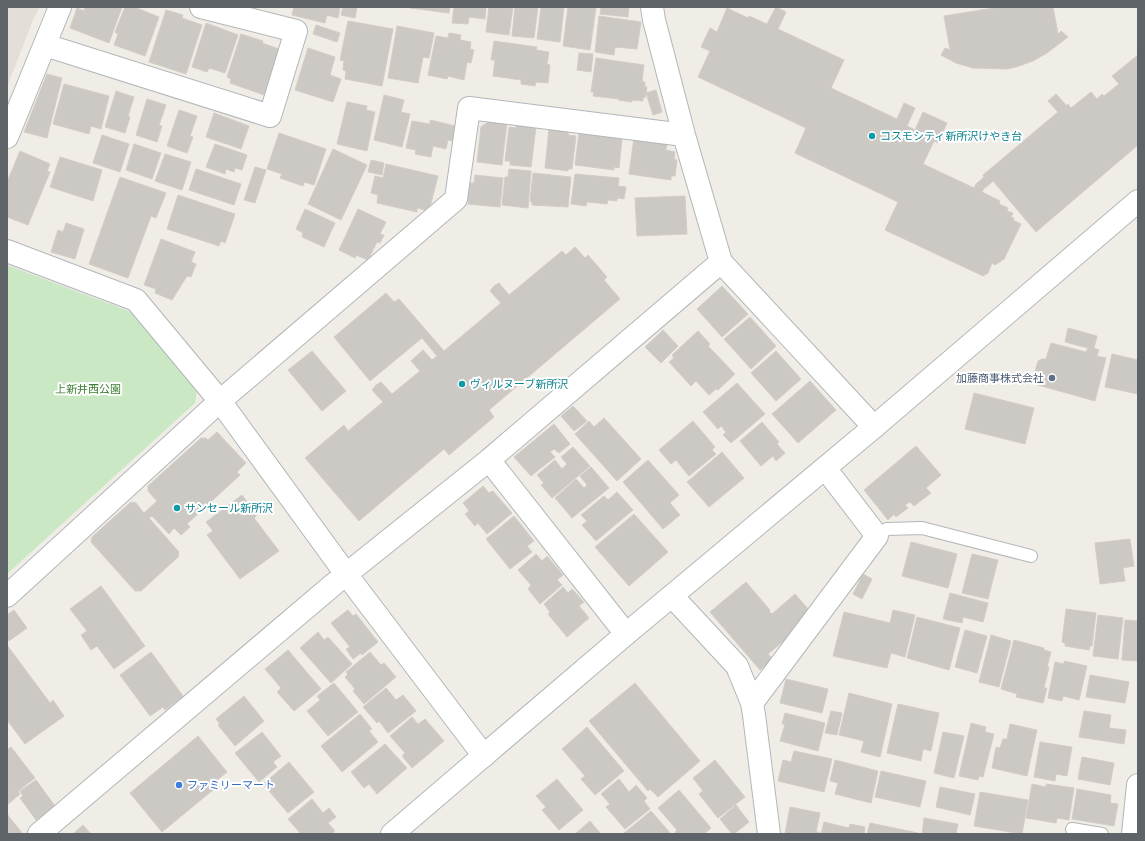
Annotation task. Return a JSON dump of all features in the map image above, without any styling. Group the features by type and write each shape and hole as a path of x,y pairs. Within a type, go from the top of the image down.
{"street":[{"path":"7,137 60,7"},
{"path":"44,45 270,116 296,31 202,7"},
{"path":"652,7 654,20 684,135 721,262 874,427"},
{"path":"7,596 220,402 456,199 469,108 684,135"},
{"path":"392,834 626,634 874,427 1138,201"},
{"path":"7,252 136,300 220,402 346,574 484,756"},
{"path":"39,834 346,574 489,460 721,262"},
{"path":"489,460 626,634"},
{"path":"752,703 878,536 825,468"},
{"path":"672,596 737,666 752,703 769,834"},
{"path":"1133,834 1138,785"}],"lane":[{"path":"878,536 887,529 922,528 1032,556"},
{"path":"1072,829 1102,834"}],"shaded area":[{"path":"7,7 40,7 33,20 7,87"}],"green space":[{"name":"上新井西公園","path":"7,265 131,312 197,390 195,403 7,574"}],"building":[{"path":"85,7 122,7 109,43 70,28 77,8 84,11"},
{"path":"125,7 134,7 159,17 145,56 114,45 118,34 115,32"},
{"path":"294,7 340,7 338,18 327,15 325,23 292,15"},
{"path":"343,7 357,7 355,18 341,15"},
{"path":"410,7 450,7 449,13"},
{"path":"454,7 486,7 485,19 469,17 468,24 452,23"},
{"path":"489,7 513,7 509,35 486,32"},
{"path":"515,7 538,7 534,38 512,36"},
{"path":"541,7 564,7 560,42 537,39"},
{"path":"568,7 596,7 590,50 563,46"},
{"path":"601,7 629,7 628,17 600,14"},
{"name":"コスモシティ新所沢けやき台","path":"776,7 786,12 778,29 844,60 831,88 897,119 904,103 915,108 907,126 915,130 923,112 947,123 938,143 934,141 923,164 974,188 976,184 984,188 982,192 1000,201 999,204 1008,208 1007,211 1013,213 1011,217 1014,218 1013,220 1021,224 1004,259 995,265 992,263 988,273 983,276 885,230 898,202 795,153 806,128 698,77 710,51 701,47 710,28 717,32 727,8 748,18 749,16 767,24"},
{"path":"1000,7 1053,7 1058,34 1061,31 1068,37 1047,53 1033,61 1007,69 973,68 956,63 941,55 945,48 950,50 944,16"},
{"path":"166,10 183,15 182,18 202,25 186,74 149,62"},
{"path":"599,16 641,22 637,49 615,47 614,55 595,52"},
{"path":"348,21 393,29 382,86 345,79 346,71 343,70 344,61 340,60"},
{"path":"206,23 238,35 225,73 209,68 207,72 192,67"},
{"path":"316,25 340,33 337,42 313,34"},
{"path":"397,26 434,33 429,58 423,57 418,83 388,78"},
{"path":"449,33 461,35 460,40 471,42 470,49 474,50 471,63 467,62 464,80 448,76 447,79 428,75 436,36 448,38"},
{"path":"241,34 263,41 262,43 279,49 264,95 230,83 231,79 227,77"},
{"path":"494,41 537,47 536,50 549,52 547,64 550,65 548,83 536,82 535,86 521,84 521,80 493,76 495,60 491,60"},
{"path":"308,48 335,57 330,75 341,79 333,102 295,90"},
{"path":"579,53 593,54 591,72 577,70"},
{"name":"コスモシティ新所沢けやき台","path":"1138,55 1138,145 1036,232 993,181 985,188 976,184 984,177 983,175 1058,112 1048,101 1056,94 1067,106 1068,104 1071,108 1091,92 1097,99 1102,94 1104,96 1119,84 1112,76"},
{"path":"596,58 644,65 642,81 645,82 645,87 647,87 643,101 632,100 632,102 593,96 594,92 591,92"},
{"path":"47,74 62,78 47,138 24,132"},
{"path":"64,84 109,96 101,129 91,126 89,134 53,124"},
{"path":"656,90 662,112 653,115 646,93"},
{"path":"116,91 134,97 128,116 130,117 125,133 105,127"},
{"path":"384,95 404,100 401,112 410,114 402,147 374,140"},
{"path":"147,99 166,105 159,125 162,126 157,142 136,135"},
{"path":"347,102 367,106 366,110 375,112 367,151 337,144"},
{"path":"179,110 197,116 190,136 193,137 187,153 167,146"},
{"path":"214,113 249,126 241,149 206,137"},
{"path":"430,120 460,127 457,142 448,140 446,149 433,146 431,157 415,154 416,150 406,148 412,121 430,124"},
{"path":"491,120 507,122 502,165 477,162 481,127"},
{"path":"516,124 536,127 531,167 510,165 510,161 505,161 509,127 516,128"},
{"path":"549,128 569,131 568,135 576,136 572,169 568,169 568,171 545,168"},
{"path":"279,133 326,149 314,185 304,182 303,186 280,178 282,174 267,169"},
{"path":"579,133 622,139 619,168 614,167 614,170 575,165"},
{"path":"102,135 129,144 120,172 93,163"},
{"path":"634,138 667,142 666,150 675,152 674,159 677,160 675,176 671,176 671,180 629,174"},
{"path":"134,144 161,153 152,179 126,170"},
{"path":"215,144 247,155 242,170 235,168 234,172 226,169 225,174 206,167"},
{"path":"333,149 367,165 341,220 308,204"},
{"path":"20,151 50,164 47,171 50,172 28,225 7,217 7,182"},
{"path":"165,154 191,162 182,190 155,181"},
{"path":"60,157 102,170 93,201 50,187"},
{"path":"371,160 384,163 382,175 368,172"},
{"path":"386,164 438,176 429,211 417,208 417,212 377,203 378,195 371,193 375,176 383,178"},
{"path":"255,167 266,170 255,203 244,200"},
{"path":"196,169 241,184 234,205 189,190"},
{"path":"509,169 531,171 528,208 502,205 505,177 508,177"},
{"path":"533,173 571,177 568,207 532,205 532,202 530,201"},
{"path":"575,174 619,178 618,186 626,187 624,199 617,198 617,201 608,200 607,204 587,202 586,206 571,204"},
{"path":"475,175 503,178 500,207 468,204 469,183 474,183"},
{"path":"120,177 166,193 156,218 151,216 128,278 89,264"},
{"path":"178,195 235,214 225,243 221,241 219,246 167,229"},
{"path":"685,196 687,234 637,236 635,198"},
{"path":"305,209 335,223 324,247 302,237 303,233 296,229"},
{"path":"358,209 386,222 380,234 384,235 380,243 377,242 368,260 356,255 355,258 339,250"},
{"path":"66,223 84,229 75,259 51,252 58,230 63,232"},
{"path":"161,239 195,252 191,262 196,264 191,277 187,276 172,300 155,293 156,289 144,285"},
{"name":"ヴィルヌーブ新所沢","path":"575,247 585,258 588,255 607,277 604,280 620,299 489,410 494,417 449,455 444,449 359,521 305,458 344,425 348,431 383,402 372,390 376,385 381,382 392,394 420,371 411,361 423,350 432,360 437,356 422,338 370,381 334,337 386,293 394,302 399,299 444,351 501,303 490,291 494,286 499,283 509,295 562,251 566,255"},
{"path":"722,286 748,314 722,337 697,309"},
{"path":"750,317 776,346 751,369 724,339"},
{"path":"1068,328 1097,336 1094,348 1099,350 1097,356 1106,358 1095,401 1038,385 1035,378 1033,378 1038,361 1046,359 1051,343 1086,352 1088,348 1065,342"},
{"path":"663,330 678,346 661,363 645,347"},
{"path":"698,331 710,344 708,346 735,374 718,390 716,389 709,395 696,381 691,386 669,362 674,358 672,355"},
{"path":"312,351 346,391 322,411 288,370"},
{"path":"776,351 801,379 776,401 751,373"},
{"path":"1112,354 1138,360 1138,394 1105,387"},
{"path":"810,381 836,410 798,443 772,414"},
{"path":"737,383 765,414 731,443 723,435 726,432 721,426 718,429 703,412"},
{"path":"974,393 1034,408 1025,444 965,429"},
{"path":"573,406 587,421 574,431 561,416"},
{"path":"604,418 641,459 617,481 575,434 589,421 594,427"},
{"path":"693,421 715,447 712,450 716,454 689,476 676,460 671,464 659,450"},
{"path":"762,422 779,442 777,444 785,453 776,461 773,456 761,466 740,441"},
{"path":"554,424 570,444 559,453 554,449 550,452 555,457 531,476 514,457"},
{"name":"サンセール新所沢","path":"217,432 246,463 237,472 240,475 187,524 190,527 181,535 174,528 169,534 152,516 149,518 179,552 178,557 141,591 135,591 91,542 92,537 131,502 136,503 144,513 157,501 148,491 148,486 201,438 206,438 208,440"},
{"path":"916,446 941,475 926,488 931,493 914,506 910,502 905,505 908,508 896,517 894,514 888,520 864,490"},
{"path":"573,447 590,466 552,498 541,485 544,483 537,475 555,460 562,469 567,464 561,457"},
{"path":"722,452 744,478 709,507 687,482"},
{"path":"648,460 679,495 670,503 680,515 663,529 623,482"},
{"path":"591,467 609,488 572,518 555,498 576,479 584,488 587,485 580,476"},
{"path":"483,486 489,493 493,491 512,513 487,534 478,523 475,526 465,514 469,511 463,503"},
{"path":"617,492 633,510 596,541 582,525 587,521 581,515 604,496 608,500"},
{"path":"242,495 257,515 254,518 279,551 240,579 207,535 213,531 206,522"},
{"path":"634,514 668,552 629,586 595,547"},
{"path":"514,516 534,541 527,546 532,552 510,569 486,539"},
{"path":"1130,539 1134,566 1123,568 1125,581 1100,584 1095,543"},
{"path":"911,542 957,554 948,588 902,576"},
{"path":"536,554 542,561 547,556 563,575 557,580 562,585 540,604 528,589 531,585 518,570"},
{"path":"972,554 998,560 988,599 962,593"},
{"path":"863,574 872,579 862,599 853,594"},
{"path":"746,582 772,614 795,594 809,610 789,633 791,635 768,654 773,659 760,670 710,612"},
{"path":"101,586 145,646 114,669 97,646 91,650 81,635 87,631 70,609"},
{"path":"563,587 568,593 572,589 584,602 579,606 589,618 567,637 548,614 550,612 544,604"},
{"path":"950,593 988,603 983,622 963,617 962,623 943,619"},
{"path":"1066,609 1096,613 1092,646 1090,646 1089,650 1065,646 1065,643 1062,642"},
{"path":"14,610 27,628 9,641 7,638 7,615"},
{"path":"348,610 353,616 356,614 378,642 362,655 361,653 353,659 346,649 350,647 331,623"},
{"path":"893,610 915,615 905,657 891,653 887,668 833,656 844,612 890,623"},
{"path":"1098,615 1123,618 1118,659 1093,656"},
{"path":"917,617 960,628 949,670 907,658"},
{"path":"1125,620 1138,621 1138,661 1122,660"},
{"path":"965,630 987,636 977,673 955,667"},
{"path":"318,632 324,640 328,637 352,664 331,683 300,648"},
{"path":"991,635 1011,641 999,687 979,682"},
{"path":"1014,640 1044,648 1044,650 1051,652 1044,688 1047,688 1043,703 1016,697 1017,694 1001,689"},
{"path":"7,645 50,703 53,700 64,716 25,744 7,720"},
{"path":"288,650 321,689 294,711 277,692 281,688 265,669"},
{"path":"151,652 183,696 165,710 163,707 150,716 120,675"},
{"path":"370,652 381,665 384,663 396,677 364,704 353,691 355,689 345,677 348,674 346,672"},
{"path":"1064,661 1087,666 1079,700 1063,696 1062,701 1048,698 1055,662 1064,664"},
{"path":"1090,675 1129,682 1125,703 1086,697"},
{"path":"786,679 828,689 822,713 780,703"},
{"path":"334,683 358,712 328,736 307,711 320,700 317,696"},
{"path":"635,683 700,761 658,797 650,789 648,791 589,721"},
{"path":"386,688 396,700 403,695 416,711 388,733 379,721 377,723 363,707"},
{"path":"849,693 892,704 880,757 861,752 864,741 839,735"},
{"path":"244,696 264,721 235,746 218,725 220,724 216,719"},
{"path":"898,704 939,713 931,751 923,749 921,761 887,753"},
{"path":"831,711 842,713 837,735 825,733"},
{"path":"1084,711 1111,715 1109,728 1126,730 1124,744 1079,737"},
{"path":"785,713 825,723 818,751 780,741 785,724 782,724"},
{"path":"360,714 372,729 369,731 378,742 342,772 321,746"},
{"path":"412,717 418,724 425,719 444,741 412,768 402,756 405,753 390,736"},
{"path":"971,723 986,727 985,732 994,734 983,777 979,776 978,780 959,776"},
{"path":"1010,724 1037,730 1027,776 992,768 996,747 1000,748 1003,739 1007,739"},
{"path":"587,727 624,771 595,795 581,779 585,776 562,749"},
{"path":"262,732 281,756 273,762 277,767 259,782 235,753"},
{"path":"943,732 964,736 954,778 934,773"},
{"path":"198,736 227,772 210,786 213,790 162,832 130,793"},
{"path":"1040,742 1072,747 1067,776 1056,774 1055,781 1034,777"},
{"path":"385,744 407,768 377,794 369,784 364,788 351,772"},
{"path":"11,747 35,778 18,791 20,794 8,804 7,750"},
{"path":"794,751 832,759 824,792 778,781 783,760 791,762"},
{"path":"1082,757 1114,763 1110,785 1078,779"},
{"path":"715,760 745,797 718,818 699,794 703,791 693,778"},
{"path":"835,760 878,771 871,803 835,794 838,783 830,781"},
{"path":"289,762 314,792 288,813 263,784"},
{"path":"881,771 926,781 920,807 875,797"},
{"path":"557,779 583,810 559,830 542,810 546,807 536,796"},
{"path":"619,779 629,792 636,785 647,798 644,801 650,809 625,829 606,807 610,804 601,794"},
{"path":"36,780 55,806 36,820 20,798 23,796 20,791"},
{"path":"1032,784 1046,787 1046,784 1074,788 1069,820 1057,818 1056,823 1026,818"},
{"path":"940,787 975,794 970,815 936,807"},
{"path":"1077,789 1111,795 1110,803 1118,804 1114,826 1072,819"},
{"path":"679,790 711,828 704,834 677,834 675,832 677,830 658,808"},
{"path":"980,792 1028,800 1022,834 974,826"},
{"path":"312,799 323,813 329,808 336,817 328,823 335,831 331,834 301,834 288,819"},
{"path":"736,805 749,822 732,834 720,819"},
{"path":"790,807 820,813 816,832 819,832 819,834 785,834"},
{"path":"651,811 671,834 623,834"},
{"path":"7,814 22,833 21,834 7,834"},
{"path":"924,818 958,824 956,834 922,834"},
{"path":"590,821 601,834 575,834"},
{"path":"824,822 849,828 850,824 865,827 864,834 821,834"},
{"path":"870,823 918,833 918,834 867,834"},
{"path":"83,825 91,834 73,834"}],"place":[{"name":"コスモシティ新所沢けやき台","path":"872,136"},
{"name":"加藤商事株式会社","path":"1052,378"},
{"name":"ヴィルヌーブ新所沢","path":"462,384"},
{"name":"サンセール新所沢","path":"177,508"},
{"name":"ファミリーマート","path":"179,785"}]}
